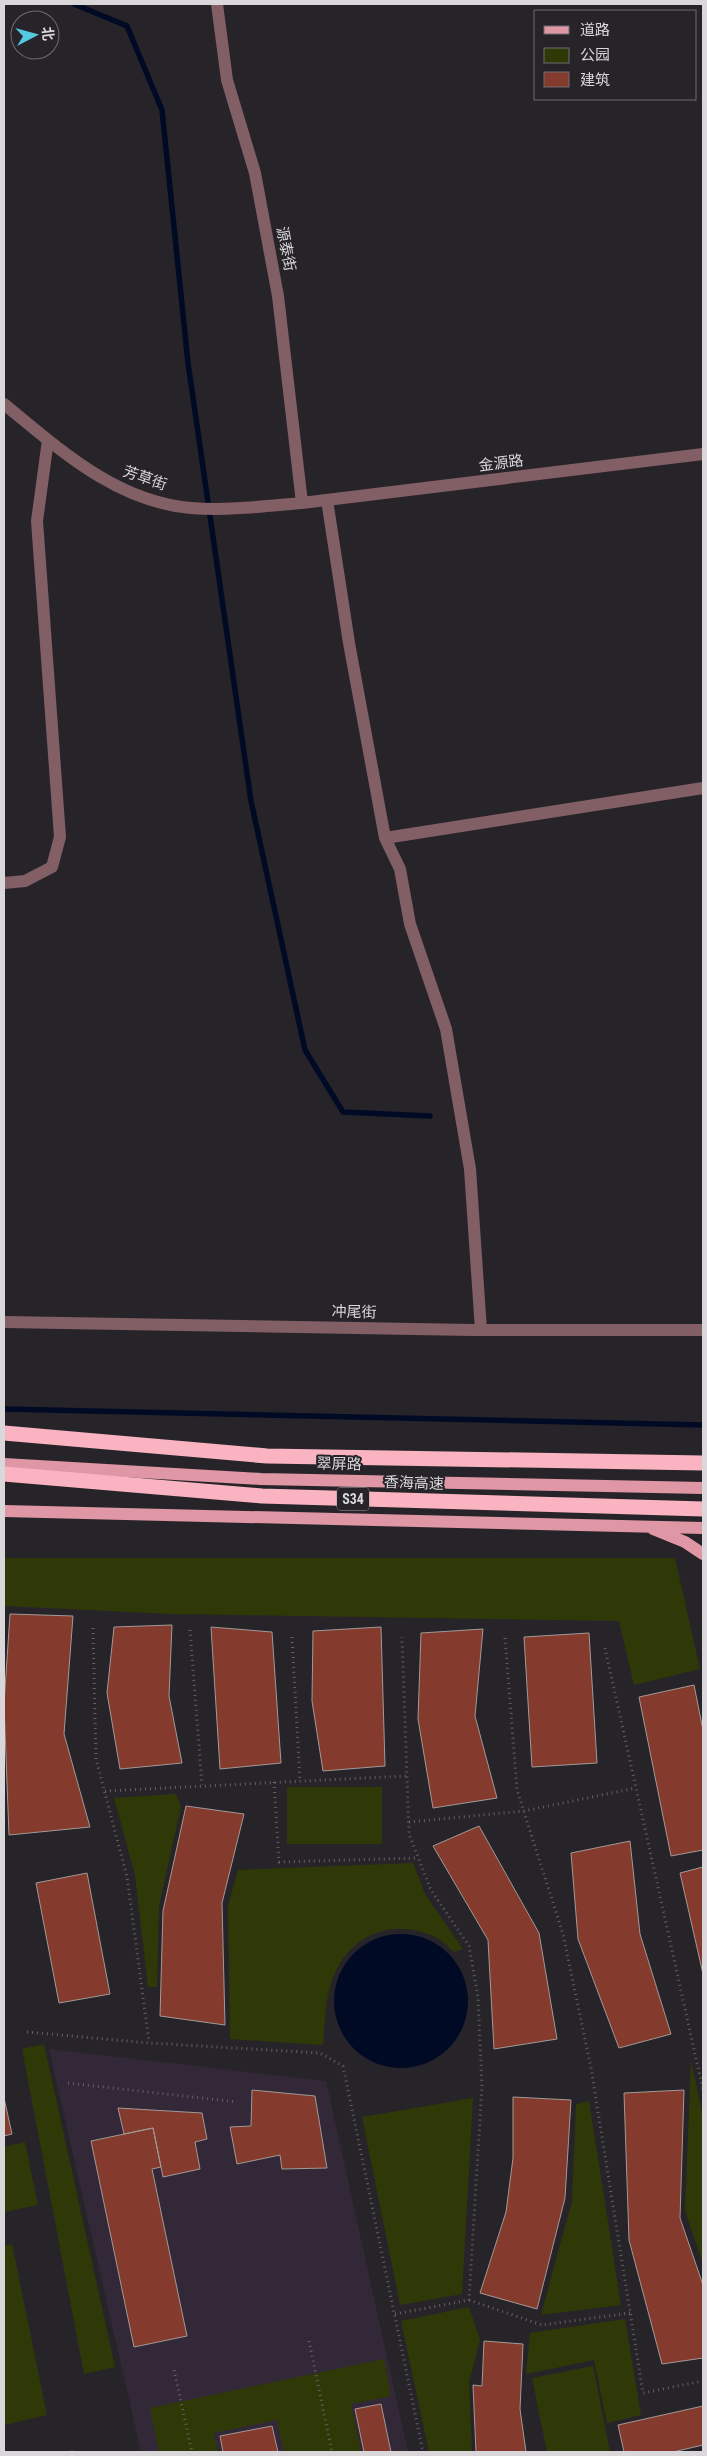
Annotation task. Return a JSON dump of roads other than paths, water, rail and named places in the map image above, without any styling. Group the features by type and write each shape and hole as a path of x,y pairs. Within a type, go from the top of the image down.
{"highway":[{"name":"香海高速","path":"4,1433 267,1456 703,1462"},
{"name":"香海高速","path":"4,1474 262,1496 703,1509"}],"main road":[{"name":"翠屏路","path":"4,1464 261,1479 703,1488"},
{"path":"4,1511 703,1528"},
{"path":"638,1525 670,1535 703,1554"}],"street":[{"name":"源泰街","path":"217,4 227,80 255,173 278,296 302,503"},
{"name":"芳草街","path":"4,404 95,476 143,498 196,508 302,503"},
{"path":"4,883 25,881 52,867 60,837 37,521 48,440"},
{"name":"金源路","path":"302,503 703,454"},
{"path":"327,500 349,643 385,838 400,869 410,924 446,1028 470,1169 481,1330"},
{"path":"385,838 703,788"},
{"name":"冲尾街","path":"4,1322 481,1330 703,1330"}],"water":[{"path":"401,1934 427,1939 449,1953 463,1975 468,2001 463,2027 449,2049 427,2063 401,2068 375,2063 353,2049 339,2027 334,2001 339,1975 353,1953 375,1939"}],"waterway":[{"path":"74,4 127,26 162,110 188,363 251,801 305,1050 343,1112 430,1116"},
{"path":"4,1409 703,1425"}]}
